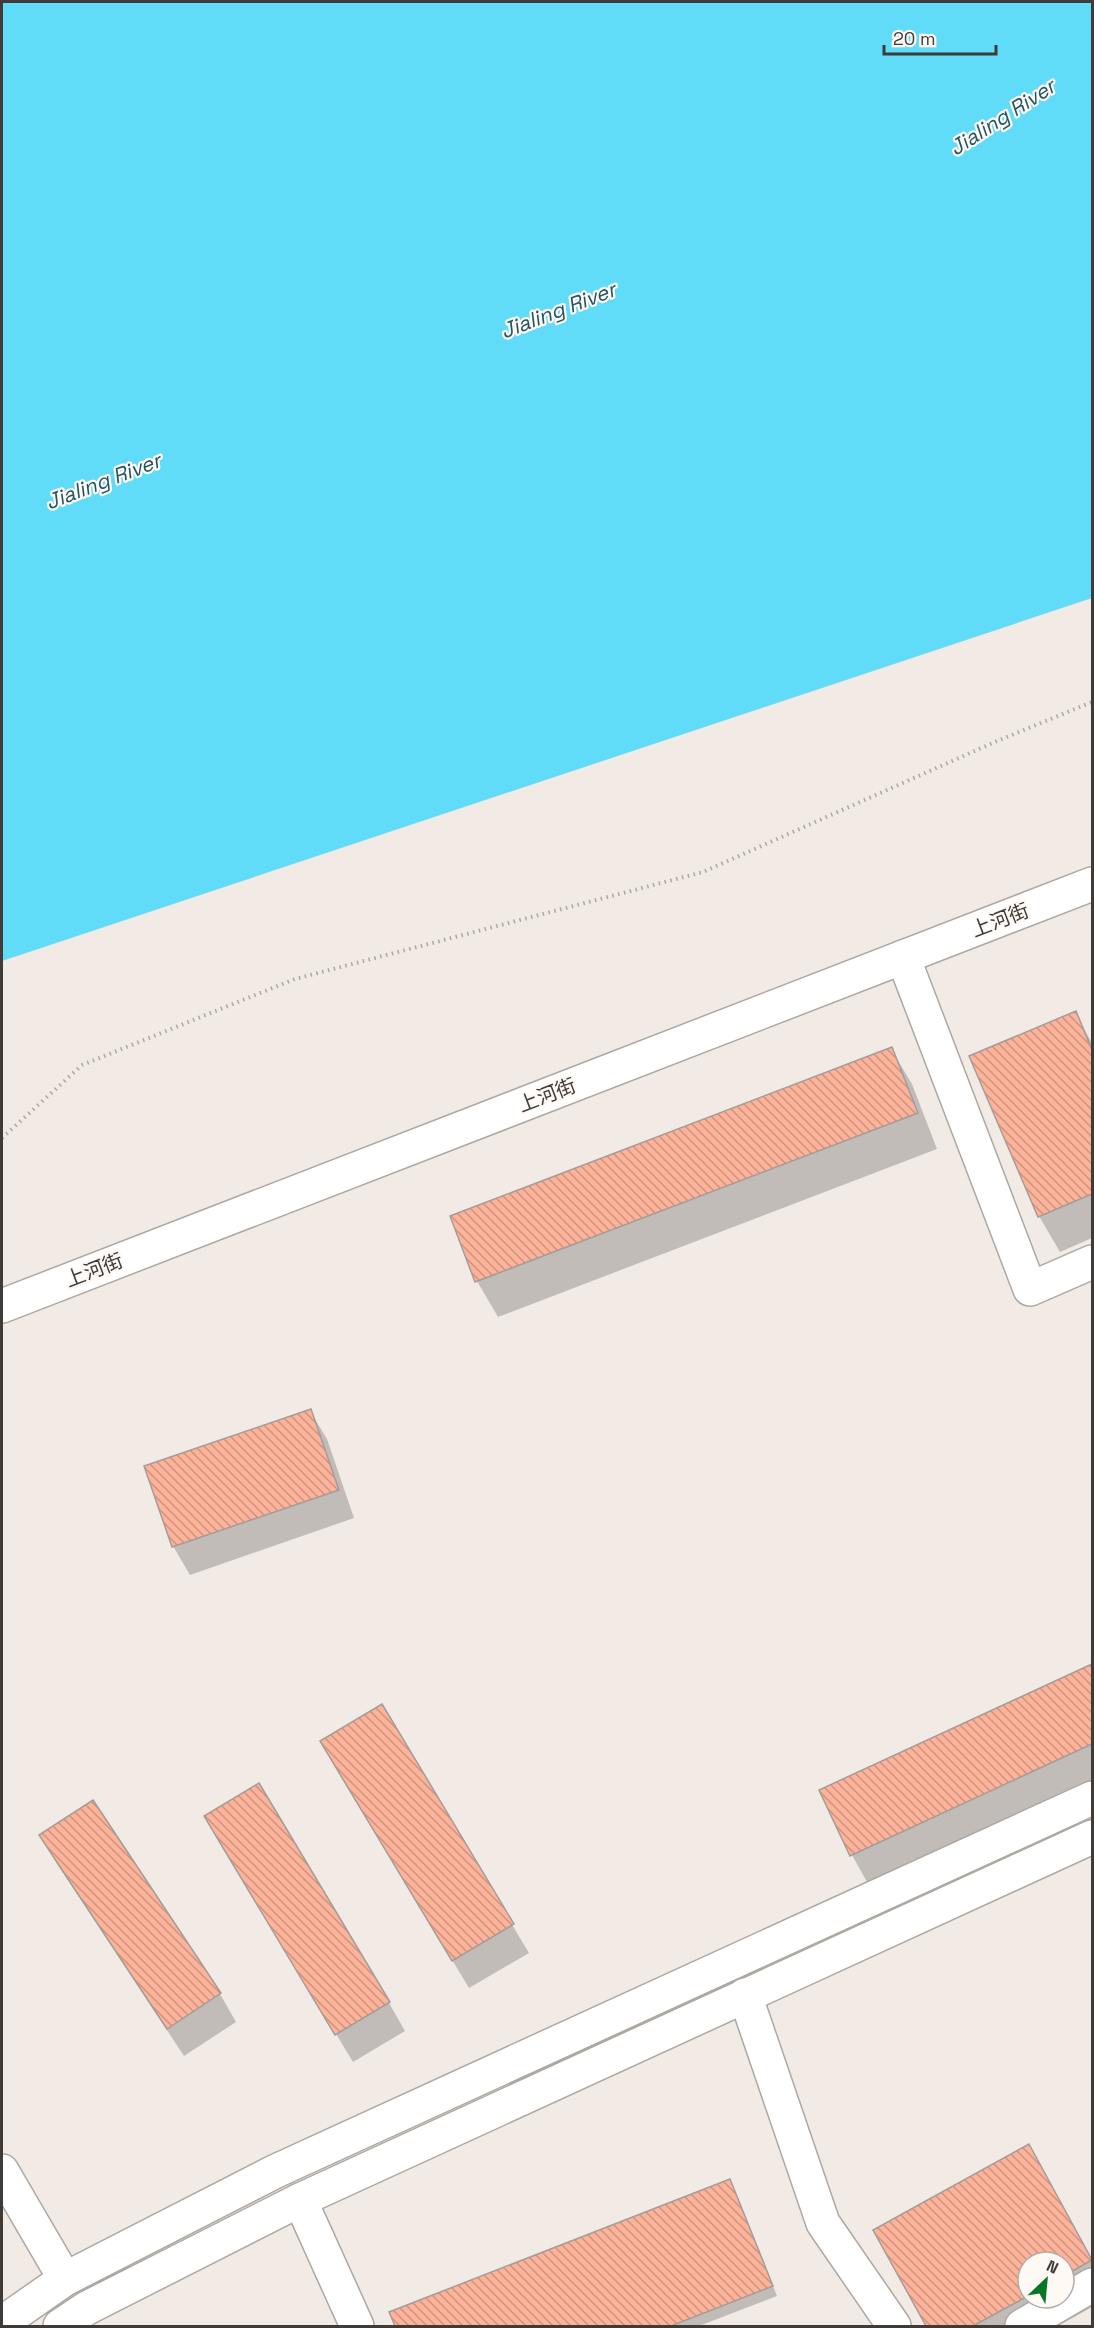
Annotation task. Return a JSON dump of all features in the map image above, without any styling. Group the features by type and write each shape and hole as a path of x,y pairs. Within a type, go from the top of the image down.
{"main road":[{"name":"上河街","path":"2,1306 1092,884"},
{"path":"903,957 1030,1289 1092,1262"},
{"path":"2,2323 65,2279 287,2166 1092,1798"},
{"path":"60,2326 87,2308 300,2200 1092,1837"},
{"path":"746,1995 823,2223 894,2326"},
{"path":"2,2171 65,2279"},
{"path":"300,2200 357,2326"},
{"path":"1022,2326 1092,2284"}],"path":[{"path":"2,1138 82,1065 295,979 702,872 997,741 1092,702"}],"water":[{"name":"Jialing River","path":"2,2 1092,2 1092,598 2,961"}],"building":[{"path":"1076,1011 1092,1050 1092,1194 1038,1217 969,1056"},
{"path":"892,1047 918,1113 475,1282 450,1216"},
{"path":"311,1409 339,1490 172,1547 144,1466"},
{"path":"1092,1664 1092,1744 850,1856 819,1790"},
{"path":"382,1704 514,1924 452,1961 320,1741"},
{"path":"259,1783 390,2002 335,2035 204,1816"},
{"path":"93,1800 221,1993 167,2029 39,1835"},
{"path":"1029,2144 1092,2260 1076,2269 1076,2250 1016,2250 1016,2303 973,2326 926,2326 873,2230"},
{"path":"730,2179 773,2286 671,2326 395,2326 389,2312"}]}
